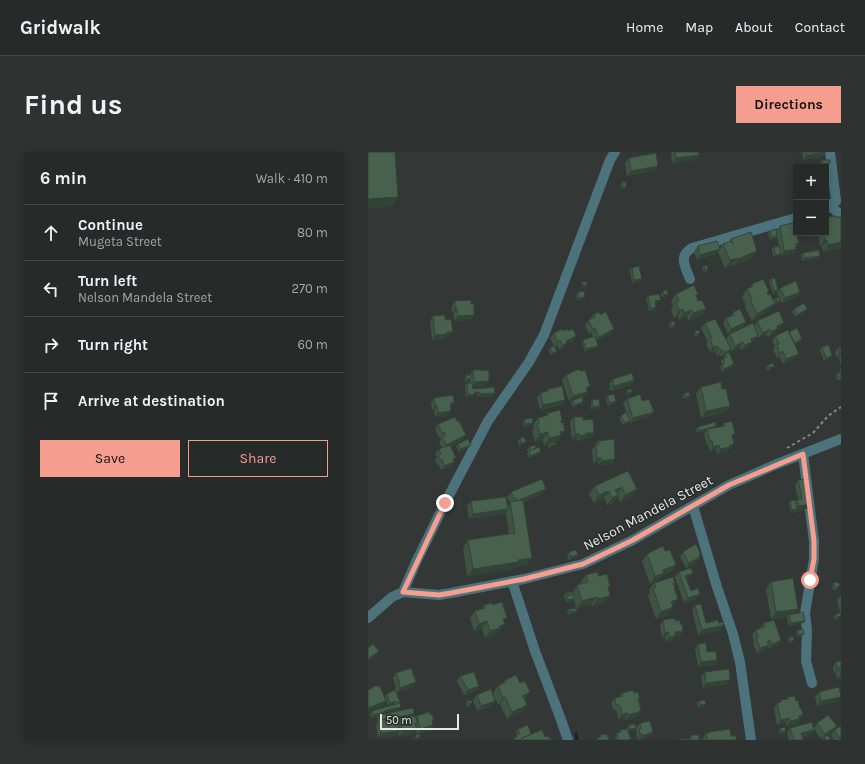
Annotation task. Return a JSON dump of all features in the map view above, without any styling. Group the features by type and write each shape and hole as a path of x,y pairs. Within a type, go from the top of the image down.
{"street":[{"path":"403,592 445,503 488,421 529,362 544,335 610,160 615,152"},
{"path":"829,206 836,201 830,152"},
{"path":"829,208 837,212 841,221"},
{"path":"690,279 683,257 686,251 793,219"},
{"name":"Nelson Mandela Street","path":"368,618 392,597 403,592 439,595 524,579 583,564 633,540 729,485 841,439"},
{"path":"803,454 814,541 814,559 805,613 806,660 812,683"},
{"path":"693,506 717,587 733,634 740,662 751,740"},
{"path":"512,581 535,651 568,740"}],"building":[{"path":"368,152 395,152 398,197 368,199"},
{"path":"675,152 698,152 699,155 676,158"},
{"path":"806,152 825,152 807,155"},
{"path":"656,153 658,166 631,171 629,158"},
{"path":"822,160 830,160 830,163 823,164"},
{"path":"622,182 626,182 626,187 623,187"},
{"path":"829,217 841,217 841,242 828,245 824,236 829,236"},
{"path":"793,223 793,236 797,236 799,243 795,244 796,249 784,251 780,226"},
{"path":"776,229 777,236 772,238 770,231"},
{"path":"751,232 757,251 738,259 730,260 723,244 731,241 733,244 731,239"},
{"path":"717,241 720,249 700,255 698,246"},
{"path":"779,246 781,254 775,255 774,247"},
{"path":"819,250 820,256 804,258 803,253"},
{"path":"707,265 708,269 705,270 704,266"},
{"path":"639,266 642,279 634,280 632,268"},
{"path":"775,278 778,290 774,291 771,279"},
{"path":"763,279 769,291 767,292 768,295 770,294 775,303 757,314 750,300 752,299 747,289 753,286 752,284"},
{"path":"796,281 800,292 785,298 780,288"},
{"path":"582,282 587,282 587,285 582,285"},
{"path":"694,285 698,294 696,295 698,301 702,300 706,309 693,313 692,310 684,313 683,309 679,311 676,302 679,301 676,294"},
{"path":"667,290 668,294 664,295 663,291"},
{"path":"584,291 585,297 579,298 578,292"},
{"path":"659,294 661,300 655,301 656,307 651,309 648,296"},
{"path":"779,297 780,301 777,302 776,298"},
{"path":"471,300 471,304 474,304 474,315 458,316 457,308 455,308 455,301"},
{"path":"804,303 807,309 797,315 794,309"},
{"path":"740,309 746,322 731,329 726,318 734,315 733,312"},
{"path":"779,311 784,323 777,326 777,329 771,332 770,329 763,333 757,321"},
{"path":"599,312 600,315 606,312 614,329 599,337 595,328 593,329 588,320 595,317 594,314"},
{"path":"445,315 445,320 451,319 453,332 435,335 433,316"},
{"path":"715,319 731,349 725,352 723,350 721,351 719,347 717,348 717,346 713,347 710,339 712,338 705,323"},
{"path":"674,321 675,325 672,326 671,322"},
{"path":"753,323 758,336 751,339 752,342 745,345 743,342 735,346 730,334"},
{"path":"797,328 802,339 795,343 789,332"},
{"path":"562,329 563,331 567,329 568,331 573,329 576,336 566,341 567,343 562,345 560,340 558,342 554,333"},
{"path":"698,330 700,333 697,335 695,331"},
{"path":"788,330 799,354 786,359 783,351 780,353 777,345 779,344 775,336"},
{"path":"595,336 598,346 586,349 583,340"},
{"path":"829,345 832,356 826,358 822,347"},
{"path":"554,346 557,351 553,353 550,348"},
{"path":"729,352 734,364 724,369 722,365 725,363 723,359 727,357 725,354"},
{"path":"773,363 774,366 770,368 768,365"},
{"path":"579,369 580,371 585,370 590,386 586,388 587,392 573,396 566,375"},
{"path":"473,370 489,370 489,380 474,382"},
{"path":"841,372 841,378 839,378 838,373"},
{"path":"632,373 634,380 613,386 613,379"},
{"path":"466,375 470,375 471,379 467,379"},
{"path":"721,382 722,389 726,389 730,406 706,411 701,387"},
{"path":"467,383 472,383 473,389 494,387 495,393 479,394 479,392 475,392 475,394 468,395"},
{"path":"562,386 565,400 543,405 541,393 548,391 548,389"},
{"path":"632,389 633,391 628,393 627,390"},
{"path":"689,392 690,396 686,397 685,393"},
{"path":"614,394 616,401 610,403 607,396"},
{"path":"640,394 642,401 649,399 654,412 633,418 627,399"},
{"path":"453,395 454,403 450,403 451,411 438,413 434,398"},
{"path":"582,397 583,402 575,405 573,400"},
{"path":"599,399 600,406 593,407 592,400"},
{"path":"560,410 562,420 561,423 563,422 565,431 560,432 561,435 549,438 548,432 540,434 537,424 539,423 538,418 548,415 548,413"},
{"path":"626,412 630,420 625,423 621,416"},
{"path":"455,417 458,422 459,421 466,435 446,445 442,437 445,436 444,432 442,433 438,424"},
{"path":"574,417 583,417 583,420 593,419 594,433 586,433 586,435 581,436 580,434 575,434"},
{"path":"532,418 533,423 526,424 525,419"},
{"path":"732,421 735,434 732,435 734,444 730,445 730,447 720,449 719,445 713,447 712,440 710,441 707,429 725,426 724,423"},
{"path":"715,422 716,426 699,431 698,427"},
{"path":"524,437 526,442 521,443 520,438"},
{"path":"468,439 471,445 460,449 458,444"},
{"path":"614,439 615,459 601,461 601,458 597,458 596,445 599,445 598,441"},
{"path":"555,442 556,444 551,445 550,443"},
{"path":"450,445 456,458 453,459 454,462 444,466 442,459 440,460 438,455 441,454 439,449"},
{"path":"535,445 536,448 530,450 529,447"},
{"path":"539,447 541,451 531,456 529,451"},
{"path":"628,471 637,489 625,495 622,487 615,490 618,495 612,498 609,491 599,495 595,486"},
{"path":"542,479 546,489 517,501 516,498 514,499 511,492"},
{"path":"805,479 811,504 799,506 797,500 802,499 798,480"},
{"path":"506,497 508,509 473,514 471,501"},
{"path":"523,500 532,558 518,560 519,562 473,569 468,540 515,533 510,502"},
{"path":"795,500 797,509 792,510 790,501"},
{"path":"696,544 701,555 689,563 683,552"},
{"path":"663,546 665,551 670,550 676,565 663,570 664,573 655,576 647,554"},
{"path":"576,550 578,555 571,557 569,552"},
{"path":"691,568 693,573 685,576 691,591 698,588 700,594 688,598 679,572"},
{"path":"597,572 599,576 607,574 610,586 608,587 610,596 597,599 597,597 582,601 577,585 588,582 586,575"},
{"path":"673,577 675,583 672,584 674,584 678,599 671,602 673,607 661,612 653,588 656,587 654,583"},
{"path":"793,578 798,609 776,612 771,582"},
{"path":"834,582 839,583 840,585 836,588 834,586"},
{"path":"573,592 573,594 567,595 566,593"},
{"path":"573,594 574,599 568,600 567,596"},
{"path":"502,602 507,618 503,619 505,624 499,626 500,628 490,631 487,621 479,624 475,611 485,608 484,605 492,603 492,605"},
{"path":"701,604 706,623 718,620 719,623 723,622 724,625 702,630 695,605"},
{"path":"577,608 577,611 570,612 569,609"},
{"path":"803,612 805,621 791,623 789,615"},
{"path":"840,613 841,616 837,617 836,614"},
{"path":"675,618 675,621 680,620 683,631 675,632 675,636 669,637 669,632 665,633 663,620"},
{"path":"774,620 781,640 772,644 770,640 767,642 769,645 760,648 756,638 758,637 756,630 765,627 764,623"},
{"path":"803,629 804,634 798,635 798,630"},
{"path":"793,636 794,640 791,641 790,637"},
{"path":"706,643 707,652 716,651 717,660 701,662 698,644"},
{"path":"373,644 379,651 368,659 368,648"},
{"path":"841,661 841,674 839,667 837,668 836,662"},
{"path":"411,668 416,682 400,688 398,684 400,683 396,673"},
{"path":"729,669 730,680 706,683 705,672"},
{"path":"474,672 479,686 468,690 460,676"},
{"path":"516,675 520,683 525,681 530,692 523,696 527,705 512,712 505,697 503,698 498,686 506,682 505,680"},
{"path":"377,685 378,687 380,686 386,701 368,708 368,690"},
{"path":"839,687 841,697 821,701 819,692"},
{"path":"491,689 495,701 481,706 477,695"},
{"path":"395,690 400,702 397,703 396,701 390,703 387,694"},
{"path":"633,690 634,693 638,692 641,711 629,715 628,713 622,714 620,706 616,704 615,698 623,696 622,693"},
{"path":"795,696 796,701 798,700 803,715 799,716 799,719 790,721 789,718 781,720 777,703 781,702 781,700 788,699 788,697"},
{"path":"471,700 472,703 469,704 467,701"},
{"path":"705,700 706,704 700,705 699,701"},
{"path":"400,703 401,707 373,715 372,711"},
{"path":"413,708 414,714 380,720 379,715"},
{"path":"430,712 430,715 432,714 434,719 432,720 433,725 420,729 417,716"},
{"path":"828,715 837,726 825,734 817,723"},
{"path":"415,716 417,723 415,724 417,729 402,731 401,717"},
{"path":"397,717 399,731 381,733 380,720"},
{"path":"650,721 653,732 642,736 639,729 641,729 640,723"},
{"path":"812,722 814,730 801,733 803,740 794,740 790,728"},
{"path":"635,724 636,728 630,729 629,725"},
{"path":"528,725 531,734 522,738 521,740 515,740 514,738 517,737 516,735 520,734 518,729"},
{"path":"841,726 841,740 834,730"},
{"path":"785,727 786,731 781,732 780,728"},
{"path":"627,729 631,739 618,740 617,733 621,732 620,730"},
{"path":"730,729 731,736 736,736 736,740 707,740 706,733"},
{"path":"542,730 545,737 548,736 552,740 523,740 522,738"},
{"path":"417,734 420,735 419,738 415,737"},
{"path":"607,734 609,740 598,740 597,738 601,737 600,735"},
{"path":"691,735 699,735 699,739 701,740 679,740 691,739"},
{"path":"828,735 831,740 823,740 825,739 824,737"}],"waterway":[{"path":"576,734 577,740"}],"route":[{"path":"445,503 403,592 439,595 524,579 583,564 633,540 729,485 803,454 814,541 814,559 810,580"}]}
